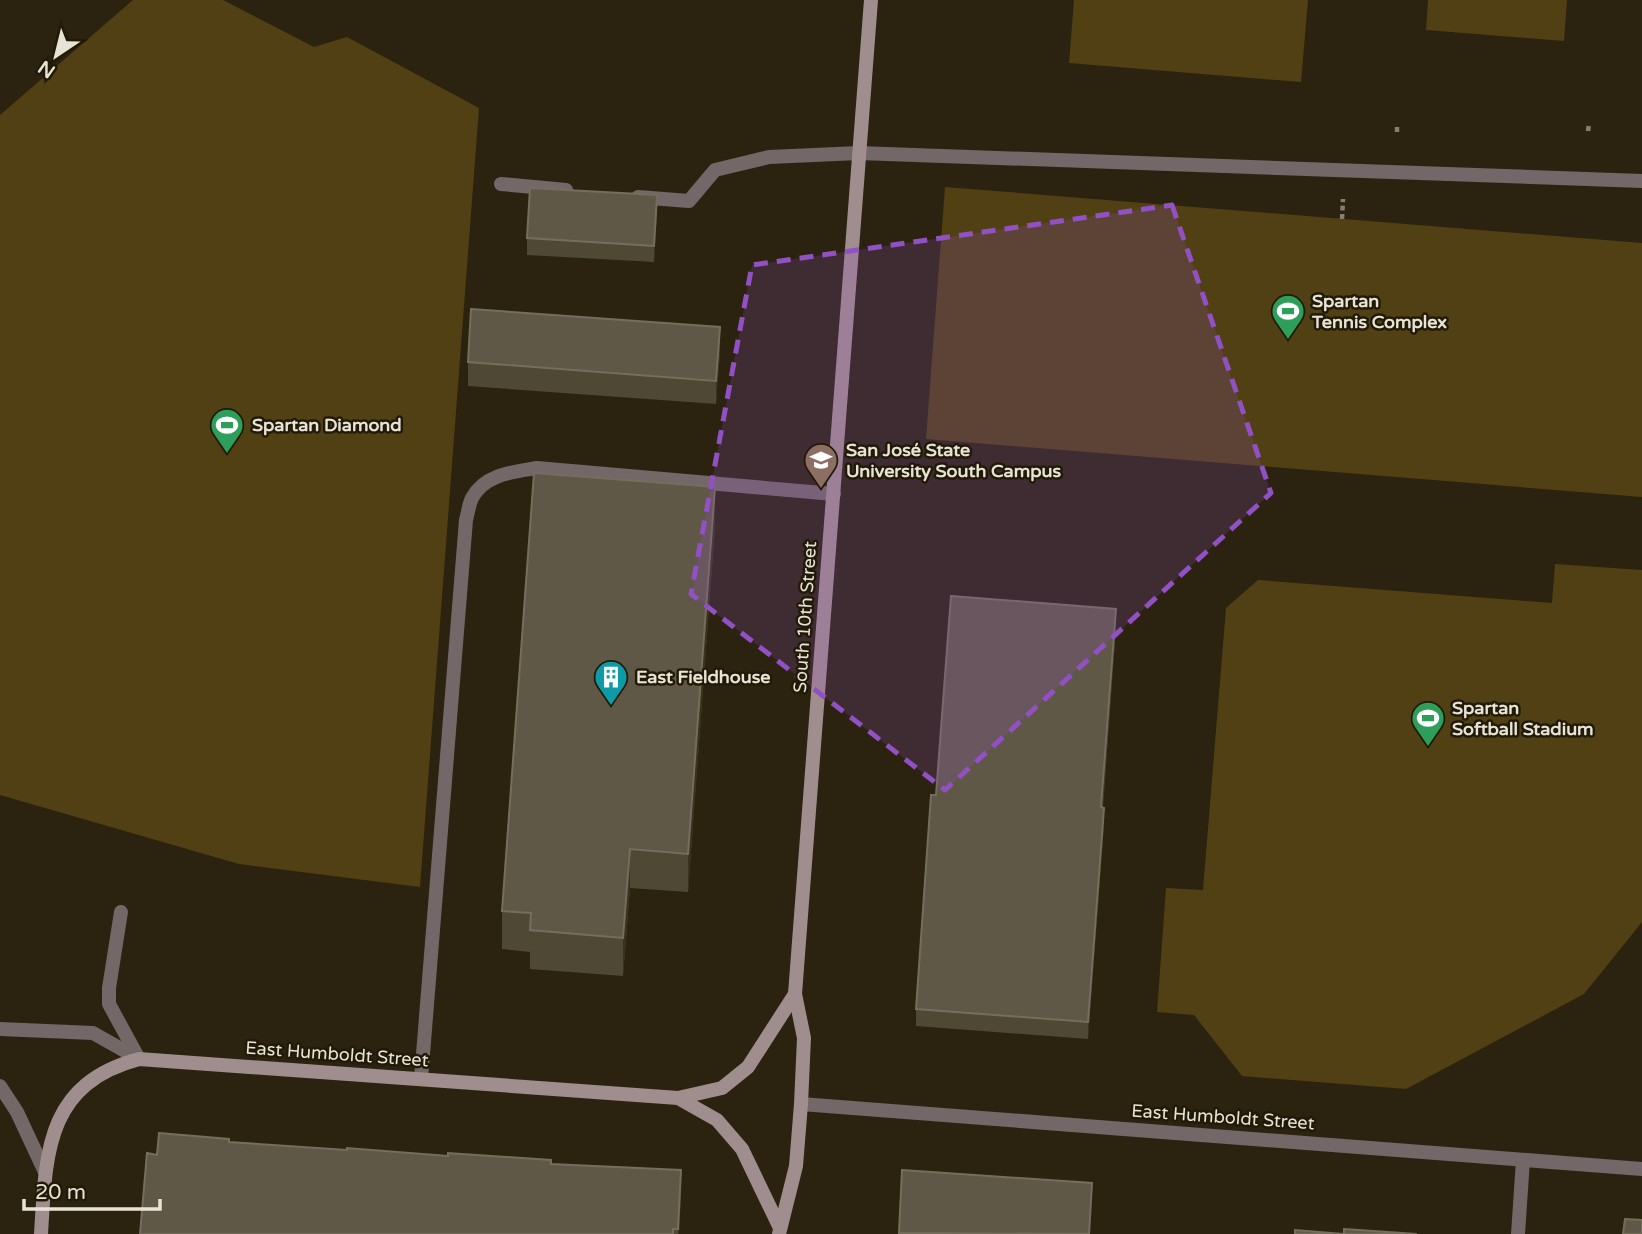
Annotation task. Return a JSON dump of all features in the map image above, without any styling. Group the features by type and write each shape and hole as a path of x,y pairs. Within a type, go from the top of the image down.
{"main road":[{"name":"South 10th Street","path":"779,1231 796,1166 802,1104 804,1038 795,994 871,0"},
{"name":"East Humboldt Street","path":"139,1059 678,1098 722,1088 748,1067 795,994"},
{"path":"41,1234 45,1172 53,1132 69,1103 91,1080 115,1065 139,1059"},
{"name":"East Humboldt Street","path":"678,1098 717,1120 742,1149 779,1231"}],"street":[{"path":"622,195 689,201 715,170 769,157 859,153 1642,181"},
{"path":"501,184 581,192"},
{"path":"421,1079 466,520 472,498 487,481 507,473 537,468 834,494"},
{"path":"121,912 109,1004 139,1059"},
{"name":"East Humboldt Street","path":"0,1029 93,1032 139,1059"},
{"path":"0,1086 17,1112 45,1172"},
{"name":"East Humboldt Street","path":"802,1104 1642,1169"},
{"path":"1518,1234 1523,1160"}],"path":[{"path":"1588,131 1589,124"}],"highlighted area":[{"path":"1172,205 1271,493 945,790 691,594 752,265"}],"shaded area":[{"name":"Spartan Diamond","path":"133,0 223,0 314,47 347,37 479,108 420,887 239,864 0,795 0,115"},
{"path":"1074,0 1308,0 1301,82 1069,63"},
{"path":"1428,0 1567,0 1564,41 1426,30"},
{"name":"Spartan Tennis Complex","path":"945,187 1642,243 1642,497 926,439"},
{"name":"Spartan Softball Stadium","path":"1555,564 1642,570 1642,922 1584,994 1406,1089 1242,1076 1194,1015 1157,1012 1166,888 1203,890 1226,608 1258,580 1552,603"}],"building":[{"path":"530,188 657,195 654,246 527,238"},
{"path":"471,309 720,327 716,381 468,362"},
{"name":"East Fieldhouse","path":"534,473 715,487 688,854 630,849 623,938 530,930 531,913 502,911"},
{"path":"951,596 1116,609 1088,1022 916,1009 931,795 936,795"},
{"path":"159,1133 229,1139 229,1142 448,1156 448,1153 551,1160 551,1164 681,1170 678,1229 673,1229 673,1234 140,1234 147,1153 157,1155"},
{"path":"902,1170 1092,1183 1089,1234 899,1233"},
{"path":"1625,1219 1642,1220 1642,1234 1623,1234"},
{"path":"1344,1229 1417,1234 1344,1234"},
{"path":"1295,1230 1344,1234 1295,1234"}],"place":[{"name":"Spartan Tennis Complex","path":"1288,341"},
{"name":"Spartan Diamond","path":"227,455"},
{"name":"San José State University South Campus","path":"821,490"},
{"name":"East Fieldhouse","path":"611,707"},
{"name":"Spartan Softball Stadium","path":"1428,748"}]}
